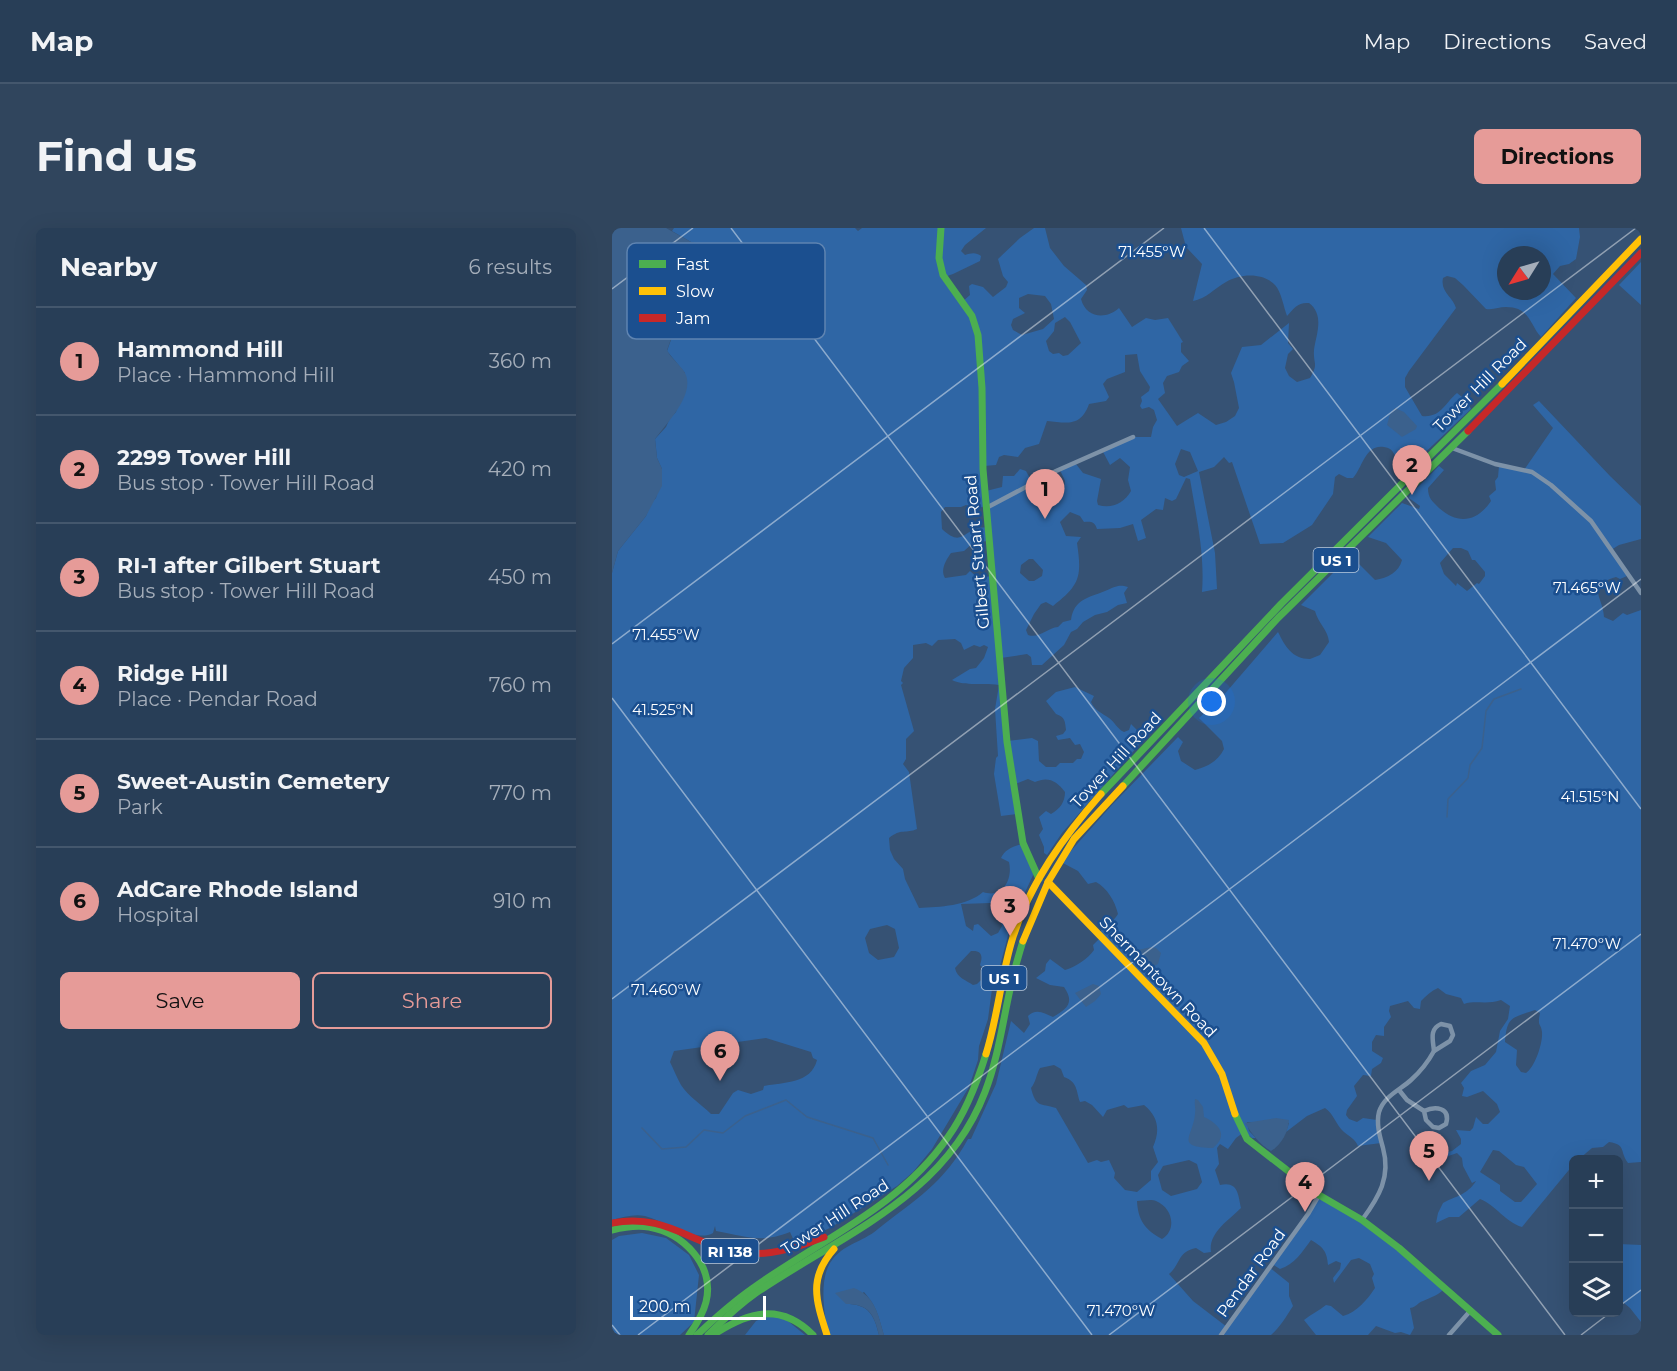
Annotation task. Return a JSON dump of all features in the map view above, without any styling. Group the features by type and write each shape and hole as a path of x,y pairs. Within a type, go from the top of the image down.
{"main road":[{"name":"Gilbert Stuart Road","path":"941,228 939,258 943,275 972,316 978,335 982,388 983,470 1007,742 1013,791 1026,853 1039,879"},
{"name":"Tower Hill Road","path":"708,1335 755,1294 850,1230 885,1203 910,1181 939,1150 962,1115 978,1081 988,1050 1012,940 1039,879 1053,855 1086,811 1301,584 1488,398 1641,239"},
{"name":"Tower Hill Road","path":"697,1335 750,1288 918,1188 942,1164 970,1124 990,1077 1012,980 1026,931 1048,882 1074,839 1278,618 1569,330 1641,253"},
{"path":"1203,699 1204,694 1286,606 1301,584"},
{"name":"Shermantown Road","path":"1048,882 1204,1043 1217,1063 1239,1129 1247,1139 1319,1195 1362,1220 1472,1310 1498,1335"},
{"name":"RI 138","path":"612,1224 628,1220 646,1220 729,1250 756,1254 792,1248 850,1230"},
{"path":"612,1230 635,1225 652,1227 677,1237 696,1253 706,1274 707,1296 701,1315 689,1335"},
{"path":"826,1335 815,1294 816,1277 826,1257 850,1230"},
{"path":"713,1335 737,1321 768,1313 796,1319 813,1335"}],"street":[{"path":"988,507 1056,471 1133,437"},
{"path":"1451,447 1495,464 1532,472 1551,485 1591,520 1641,593"},
{"path":"1362,1220 1378,1196 1386,1175 1378,1121 1380,1109 1387,1098 1421,1070 1434,1051 1452,1038 1452,1029 1447,1025 1441,1024 1434,1029 1434,1051"},
{"path":"1399,1090 1407,1100 1424,1111 1432,1127 1439,1128 1446,1124 1447,1116 1443,1110 1437,1107 1424,1111"},
{"name":"Pendar Road","path":"1221,1335 1319,1195"},
{"path":"1449,1335 1472,1310"}],"shaded area":[{"path":"612,228 666,228 696,243 627,243 627,339 671,339 667,350 685,373 686,390 678,408 655,439 657,458 662,469 662,486 646,516 618,551 612,573"},
{"path":"674,228 855,228 858,231 862,228 986,228 961,251 965,255 973,253 981,256 980,261 944,277 962,302 970,295 969,286 972,284 983,287 993,297 1006,287 1008,282 1003,276 998,259 1034,228 1045,228 1050,248 1064,266 1086,285 1087,290 1081,299 1087,310 1103,315 1119,308 1132,327 1146,318 1155,320 1168,318 1183,342 1181,352 1189,361 1182,366 1179,372 1167,376 1163,383 1165,393 1158,399 1177,426 1198,413 1216,425 1235,416 1239,408 1231,373 1242,347 1261,345 1289,323 1288,343 1293,349 1288,354 1285,368 1289,376 1297,382 1310,378 1315,366 1314,350 1318,325 1317,313 1309,303 1299,305 1287,316 1281,295 1275,285 1257,276 1232,279 1202,298 1193,301 1202,264 1186,247 1181,228 1579,228 1580,237 1576,259 1560,266 1553,274 1576,298 1541,337 1525,313 1506,307 1486,309 1455,278 1447,276 1443,278 1443,287 1456,308 1409,371 1405,378 1405,387 1422,416 1434,415 1457,393 1467,401 1471,409 1415,462 1413,460 1397,465 1390,449 1378,447 1373,449 1365,457 1353,478 1339,474 1335,477 1333,494 1312,525 1283,543 1260,544 1232,462 1229,463 1224,457 1214,467 1199,472 1215,553 1217,589 1202,592 1201,549 1190,479 1186,478 1176,499 1172,501 1165,498 1163,510 1156,509 1141,520 1146,538 1138,541 1133,524 1120,528 1097,529 1092,522 1084,522 1080,516 1070,512 1060,522 1066,536 1081,537 1077,543 1079,572 1074,586 1053,606 1046,602 1041,604 1026,630 1028,635 1039,634 1071,620 1075,608 1083,600 1117,586 1128,587 1124,593 1127,603 1083,622 1071,632 1064,645 1042,665 1032,665 1031,657 1027,654 1001,658 1007,741 1032,738 1038,741 1039,761 1046,767 1056,767 1060,763 1073,763 1081,759 1084,752 1080,744 1075,745 1070,738 1058,740 1056,736 1063,734 1066,730 1065,722 1046,701 1056,692 1075,687 1094,696 1091,702 1095,708 1122,731 1129,730 1131,724 1145,738 1062,833 1047,855 1044,853 1039,835 1043,829 1039,817 1046,811 1051,814 1057,810 1063,802 1065,792 1052,781 1044,779 1035,782 1028,779 1013,785 1017,814 1001,816 994,774 998,756 995,709 999,685 963,683 952,680 976,668 984,658 988,647 974,645 964,650 961,643 955,639 938,640 932,646 926,643 913,645 913,658 904,668 901,685 914,731 906,739 906,759 903,764 909,772 917,829 897,833 889,838 890,850 903,869 905,879 919,908 953,905 977,897 983,892 996,893 1001,890 1008,881 1010,868 1009,862 1001,858 1007,850 1016,846 1023,844 1035,871 1012,920 994,989 992,989 988,1019 969,1087 932,1149 913,1172 897,1186 830,1228 795,1243 790,1232 770,1238 753,1238 716,1231 715,1226 713,1233 698,1235 645,1216 612,1220 612,573 618,551 646,516 651,503 656,498 662,469 657,458 655,439 676,412 685,373 667,351 671,339 825,339 825,243 694,243 672,231","holes":["1028,294 1045,296 1051,304 1054,319 1043,329 1022,335 1013,330 1011,325 1013,319 1025,313 1019,308 1019,298","1065,317 1081,343 1068,355 1053,354 1049,351 1046,341 1054,331 1055,323","1137,354 1140,371 1150,387 1149,391 1141,397 1140,406 1142,409 1149,407 1154,410 1157,420 1151,437 1134,437 1102,450 1110,465 1120,458 1130,467 1128,480 1131,491 1125,499 1113,505 1098,505 1101,479 1083,473 1076,464 1060,470 1065,481 1064,489 1053,497 1040,481 1033,484 1026,471 1020,469 1014,476 1003,476 1002,487 986,491 984,466 996,465 999,457 1004,455 1018,457 1025,448 1039,444 1047,421 1072,422 1082,417 1089,404 1106,401 1109,397 1103,384 1107,379 1125,372 1125,355","1181,449 1190,452 1198,471 1184,477 1179,475 1175,464","966,505 977,508 987,506 989,527 978,528 962,537 954,537 942,529 941,512 945,507","990,541 992,576 978,578 970,571 966,575 945,578 943,568 951,553 964,551 974,542","1033,559 1043,570 1042,576 1029,581 1020,573 1021,565","961,904 995,904 1002,926 998,933 991,936 978,924 974,925 973,931 966,926","887,925 895,929 899,948 894,957 878,960 869,953 865,938 870,929","971,951 979,953 980,965 986,971 986,975 973,985 962,978 955,968","766,1038 811,1052 813,1058 817,1060 814,1068 803,1078 764,1086 763,1090 751,1094 738,1090 733,1093 719,1114 711,1114 681,1085 670,1062 674,1051"]},
{"path":"1641,262 1641,305 1619,285"},
{"path":"1539,401 1641,506 1641,539 1619,545 1611,550 1627,576 1607,580 1598,588 1598,592 1604,617 1613,621 1623,613 1627,615 1641,610 1641,1162 1628,1163 1621,1147 1609,1142 1603,1147 1592,1148 1584,1155 1569,1155 1569,1170 1522,1227 1480,1199 1459,1217 1449,1217 1436,1223 1443,1203 1465,1192 1476,1181 1472,1183 1463,1166 1462,1158 1457,1153 1440,1159 1443,1153 1452,1151 1461,1144 1456,1130 1470,1131 1476,1117 1483,1124 1488,1124 1500,1112 1497,1104 1483,1091 1467,1097 1462,1096 1464,1088 1461,1083 1471,1071 1485,1065 1496,1052 1500,1031 1508,1019 1510,1006 1501,1000 1464,1004 1461,998 1446,994 1438,988 1421,1001 1420,1009 1414,1008 1408,1001 1390,1006 1391,1017 1384,1027 1384,1036 1376,1035 1372,1042 1372,1051 1383,1058 1381,1063 1372,1069 1371,1076 1363,1075 1354,1086 1357,1096 1346,1115 1357,1122 1363,1118 1377,1120 1381,1143 1358,1146 1325,1108 1307,1116 1286,1132 1289,1123 1283,1121 1247,1122 1249,1131 1256,1138 1244,1132 1228,1149 1220,1144 1217,1148 1219,1164 1215,1170 1220,1185 1226,1184 1234,1187 1241,1208 1216,1233 1211,1252 1204,1253 1196,1248 1185,1252 1169,1274 1193,1301 1227,1327 1269,1267 1289,1283 1289,1296 1293,1306 1271,1335 884,1335 875,1308 864,1292 846,1304 865,1308 875,1321 879,1335 829,1335 824,1309 824,1289 830,1263 841,1251 872,1234 917,1199 949,1167 968,1139 971,1139 996,1084 1011,1021 1024,1033 1030,1024 1028,1016 1034,1012 1053,1017 1068,1005 1069,997 1064,987 1050,985 1036,978 1045,971 1050,959 1065,970 1085,959 1094,950 1093,945 1100,938 1098,934 1118,914 1113,900 1104,888 1096,882 1088,884 1078,871 1061,862 1178,737 1183,742 1178,751 1181,761 1195,770 1219,757 1224,749 1222,741 1199,718 1222,697 1278,632 1286,647 1298,657 1310,659 1320,655 1329,642 1315,611 1301,605 1353,553 1354,559 1375,580 1396,571 1402,560 1386,543 1368,537 1402,503 1419,509 1420,506 1409,498 1410,495 1439,466 1444,470 1428,488 1432,501 1439,508 1453,517 1467,519 1486,508 1491,501 1489,496 1496,490 1495,481 1498,477 1499,466 1524,470 1553,428 1533,405","holes":["1453,548 1468,551 1472,560 1475,560 1485,572 1479,584 1477,583 1467,591 1457,583 1456,586 1444,574 1440,563","1535,1010 1540,1013 1541,1042 1538,1054 1526,1073 1521,1072 1516,1065 1517,1050 1505,1042 1507,1027 1512,1019","1054,1065 1061,1069 1064,1077 1074,1084 1080,1102 1085,1101 1092,1105 1103,1117 1107,1110 1124,1105 1128,1108 1144,1105 1153,1114 1157,1124 1157,1135 1153,1147 1158,1162 1151,1171 1151,1180 1137,1192 1125,1190 1114,1178 1115,1173 1109,1160 1088,1163 1056,1108 1039,1104 1035,1099 1031,1088 1040,1068","1493,1150 1499,1151 1516,1165 1524,1167 1537,1184 1521,1202 1515,1202 1500,1191 1500,1185 1480,1172","1189,1160 1197,1164 1202,1182 1197,1189 1171,1196 1162,1190 1158,1175 1163,1166","1154,1200 1166,1209 1171,1225 1167,1235 1162,1239 1144,1224 1139,1214 1137,1201"]},
{"path":"1395,408 1404,412 1417,426 1416,429 1402,437 1387,425 1390,414"},
{"path":"1151,947 1161,953 1158,964 1145,971 1139,969 1130,954"},
{"path":"1093,984 1099,986 1101,994 1086,1007 1075,993"},
{"path":"1195,1099 1203,1107 1204,1117 1218,1126 1220,1130 1220,1139 1213,1148 1193,1146 1190,1143"},
{"path":"1276,1118 1289,1120 1286,1133 1271,1151 1256,1139 1245,1123"},
{"path":"1321,1194 1344,1206 1445,1288 1437,1295 1410,1308 1414,1328 1410,1335 1395,1333 1376,1326 1368,1335 1316,1335 1304,1320 1326,1305 1331,1306 1343,1316 1353,1312 1375,1288 1372,1278 1374,1274 1370,1264 1359,1258 1351,1260 1334,1283 1333,1278 1340,1269 1341,1263 1336,1261 1328,1265 1324,1250 1311,1240 1290,1264 1280,1269 1272,1264"},
{"path":"642,1233 666,1238 689,1255 699,1275 694,1322 680,1335 612,1335 612,1240 619,1236"},
{"path":"1623,1244 1641,1245 1641,1322 1623,1302"},
{"path":"854,1288 872,1302 884,1335 879,1335 875,1321 865,1308 846,1304 835,1293"},
{"path":"765,1317 783,1317 805,1335 745,1335 756,1321"}],"waterway":[{"path":"1447,817 1448,799 1468,778 1470,765 1482,748 1486,711 1494,699 1521,689"},
{"path":"642,1128 662,1149 686,1147 704,1130 723,1133 745,1116 786,1100 807,1117 873,1138 888,1165"}],"traffic: fast":[{"path":"941,228 939,258 943,275 972,316 978,335 982,388 983,469 1007,742 1023,843 1039,879"},
{"path":"1101,794 1281,604 1502,384"},
{"path":"1123,786 1278,618 1468,431"},
{"path":"708,1335 756,1293 888,1210 918,1186 945,1159 967,1128 985,1092 994,1065 1023,941"},
{"path":"697,1335 746,1293 883,1203 929,1162 960,1118 986,1054"},
{"path":"1235,1114 1247,1139 1319,1195 1362,1220 1399,1248 1498,1335"},
{"path":"612,1230 639,1226 662,1230 674,1236 694,1253 706,1276 708,1288 703,1311 689,1335"},
{"path":"713,1335 751,1316 764,1314 776,1314 788,1318 813,1335"}],"traffic: slow":[{"path":"1502,384 1641,239"},
{"path":"1023,941 1048,882 1074,839 1123,786"},
{"path":"986,1054 1009,951 1020,917 1049,861 1101,794"},
{"path":"1048,882 1204,1043 1222,1074 1235,1114"},
{"path":"827,1335 820,1311 817,1280 820,1270 834,1249"}],"traffic: jam":[{"path":"1468,431 1641,253"},
{"path":"612,1223 630,1221 661,1225 703,1242 746,1254 780,1251 824,1237"}],"place":[{"name":"2299 Tower Hill","path":"1412,495"},
{"name":"Hammond Hill","path":"1045,519"},
{"name":"RI-1 after Gilbert Stuart","path":"1010,936"},
{"name":"AdCare Rhode Island","path":"720,1081"},
{"name":"Sweet-Austin Cemetery","path":"1429,1181"},
{"name":"Ridge Hill","path":"1305,1212"}]}
